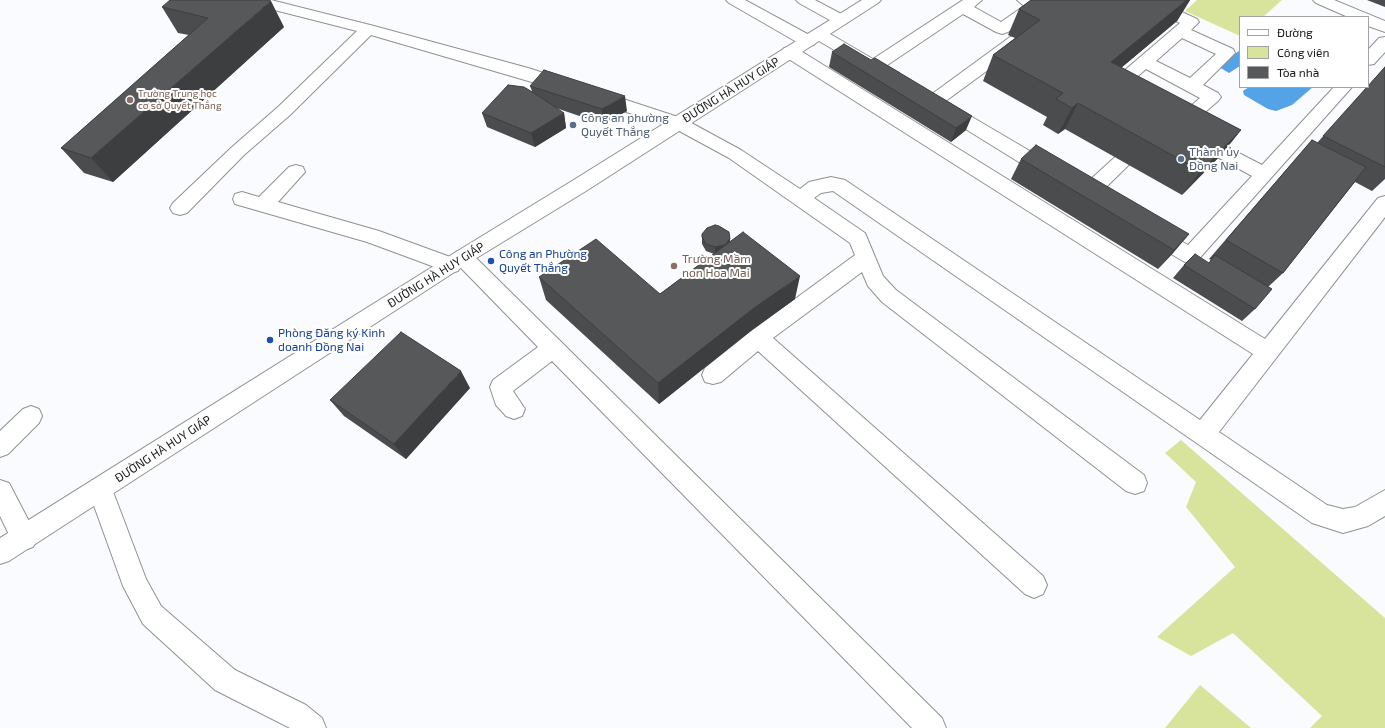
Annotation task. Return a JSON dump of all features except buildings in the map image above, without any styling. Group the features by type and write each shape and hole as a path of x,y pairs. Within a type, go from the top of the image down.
{"street":[{"path":"252,0 368,29 522,72 678,123 735,154 858,238 875,280 889,296 1135,483"},
{"path":"734,0 874,66 1082,191 1165,121 1264,174"},
{"path":"804,0 842,20"},
{"name":"ĐƯỜNG HÀ HUY GIÁP","path":"0,552 457,261 547,206 873,0"},
{"path":"874,66 968,4 1002,29 1036,5 1025,0"},
{"path":"1321,0 1359,16"},
{"path":"1124,99 1110,92 1191,22 1149,1"},
{"path":"932,102 1034,28 1020,17"},
{"path":"1369,20 1385,27"},
{"path":"180,208 238,151 284,111 368,29"},
{"path":"1181,31 1227,53 1192,86"},
{"path":"1369,59 1385,42"},
{"path":"790,52 1268,352"},
{"path":"1145,62 1212,97 1176,128"},
{"path":"1135,223 1190,256 1343,88"},
{"path":"263,205 296,172"},
{"path":"800,198 816,187 831,184 838,186 1321,515 1342,521 1359,518 1385,502"},
{"path":"242,199 457,261 554,347 932,728"},
{"path":"1203,434 1385,203"},
{"path":"858,238 884,217"},
{"path":"713,375 758,338 866,258"},
{"path":"758,338 1034,585"},
{"path":"514,409 504,398 501,386 554,347"},
{"path":"0,446 31,416"},
{"path":"100,489 136,586 152,616 225,680 296,715 312,728"},
{"path":"0,491 24,538"}],"green space":[{"path":"1197,0 1282,0 1264,16 1239,16 1239,36 1185,11"},
{"path":"1181,440 1385,618 1385,728 1310,728 1322,716 1233,633 1191,656 1157,637 1235,567 1186,507 1196,482 1165,453"},
{"path":"1200,685 1251,728 1165,728"}],"water":[{"path":"1239,51 1239,67 1229,73 1219,67"},
{"path":"1248,88 1312,88 1292,105 1276,111 1268,109 1244,95 1243,91"}],"place":[{"name":"Trường Trung học cơ sở Quyết Thắng","path":"130,100"},
{"name":"Công an phường Quyết Thắng","path":"573,125"},
{"name":"Thành ủy Đồng Nai","path":"1181,159"},
{"name":"Công an Phường Quyết Thắng","path":"491,261"},
{"name":"Trường Mầm non Hoa Mai","path":"674,266"},
{"name":"Phòng Đăng ký Kinh doanh Đồng Nai","path":"270,340"}]}
